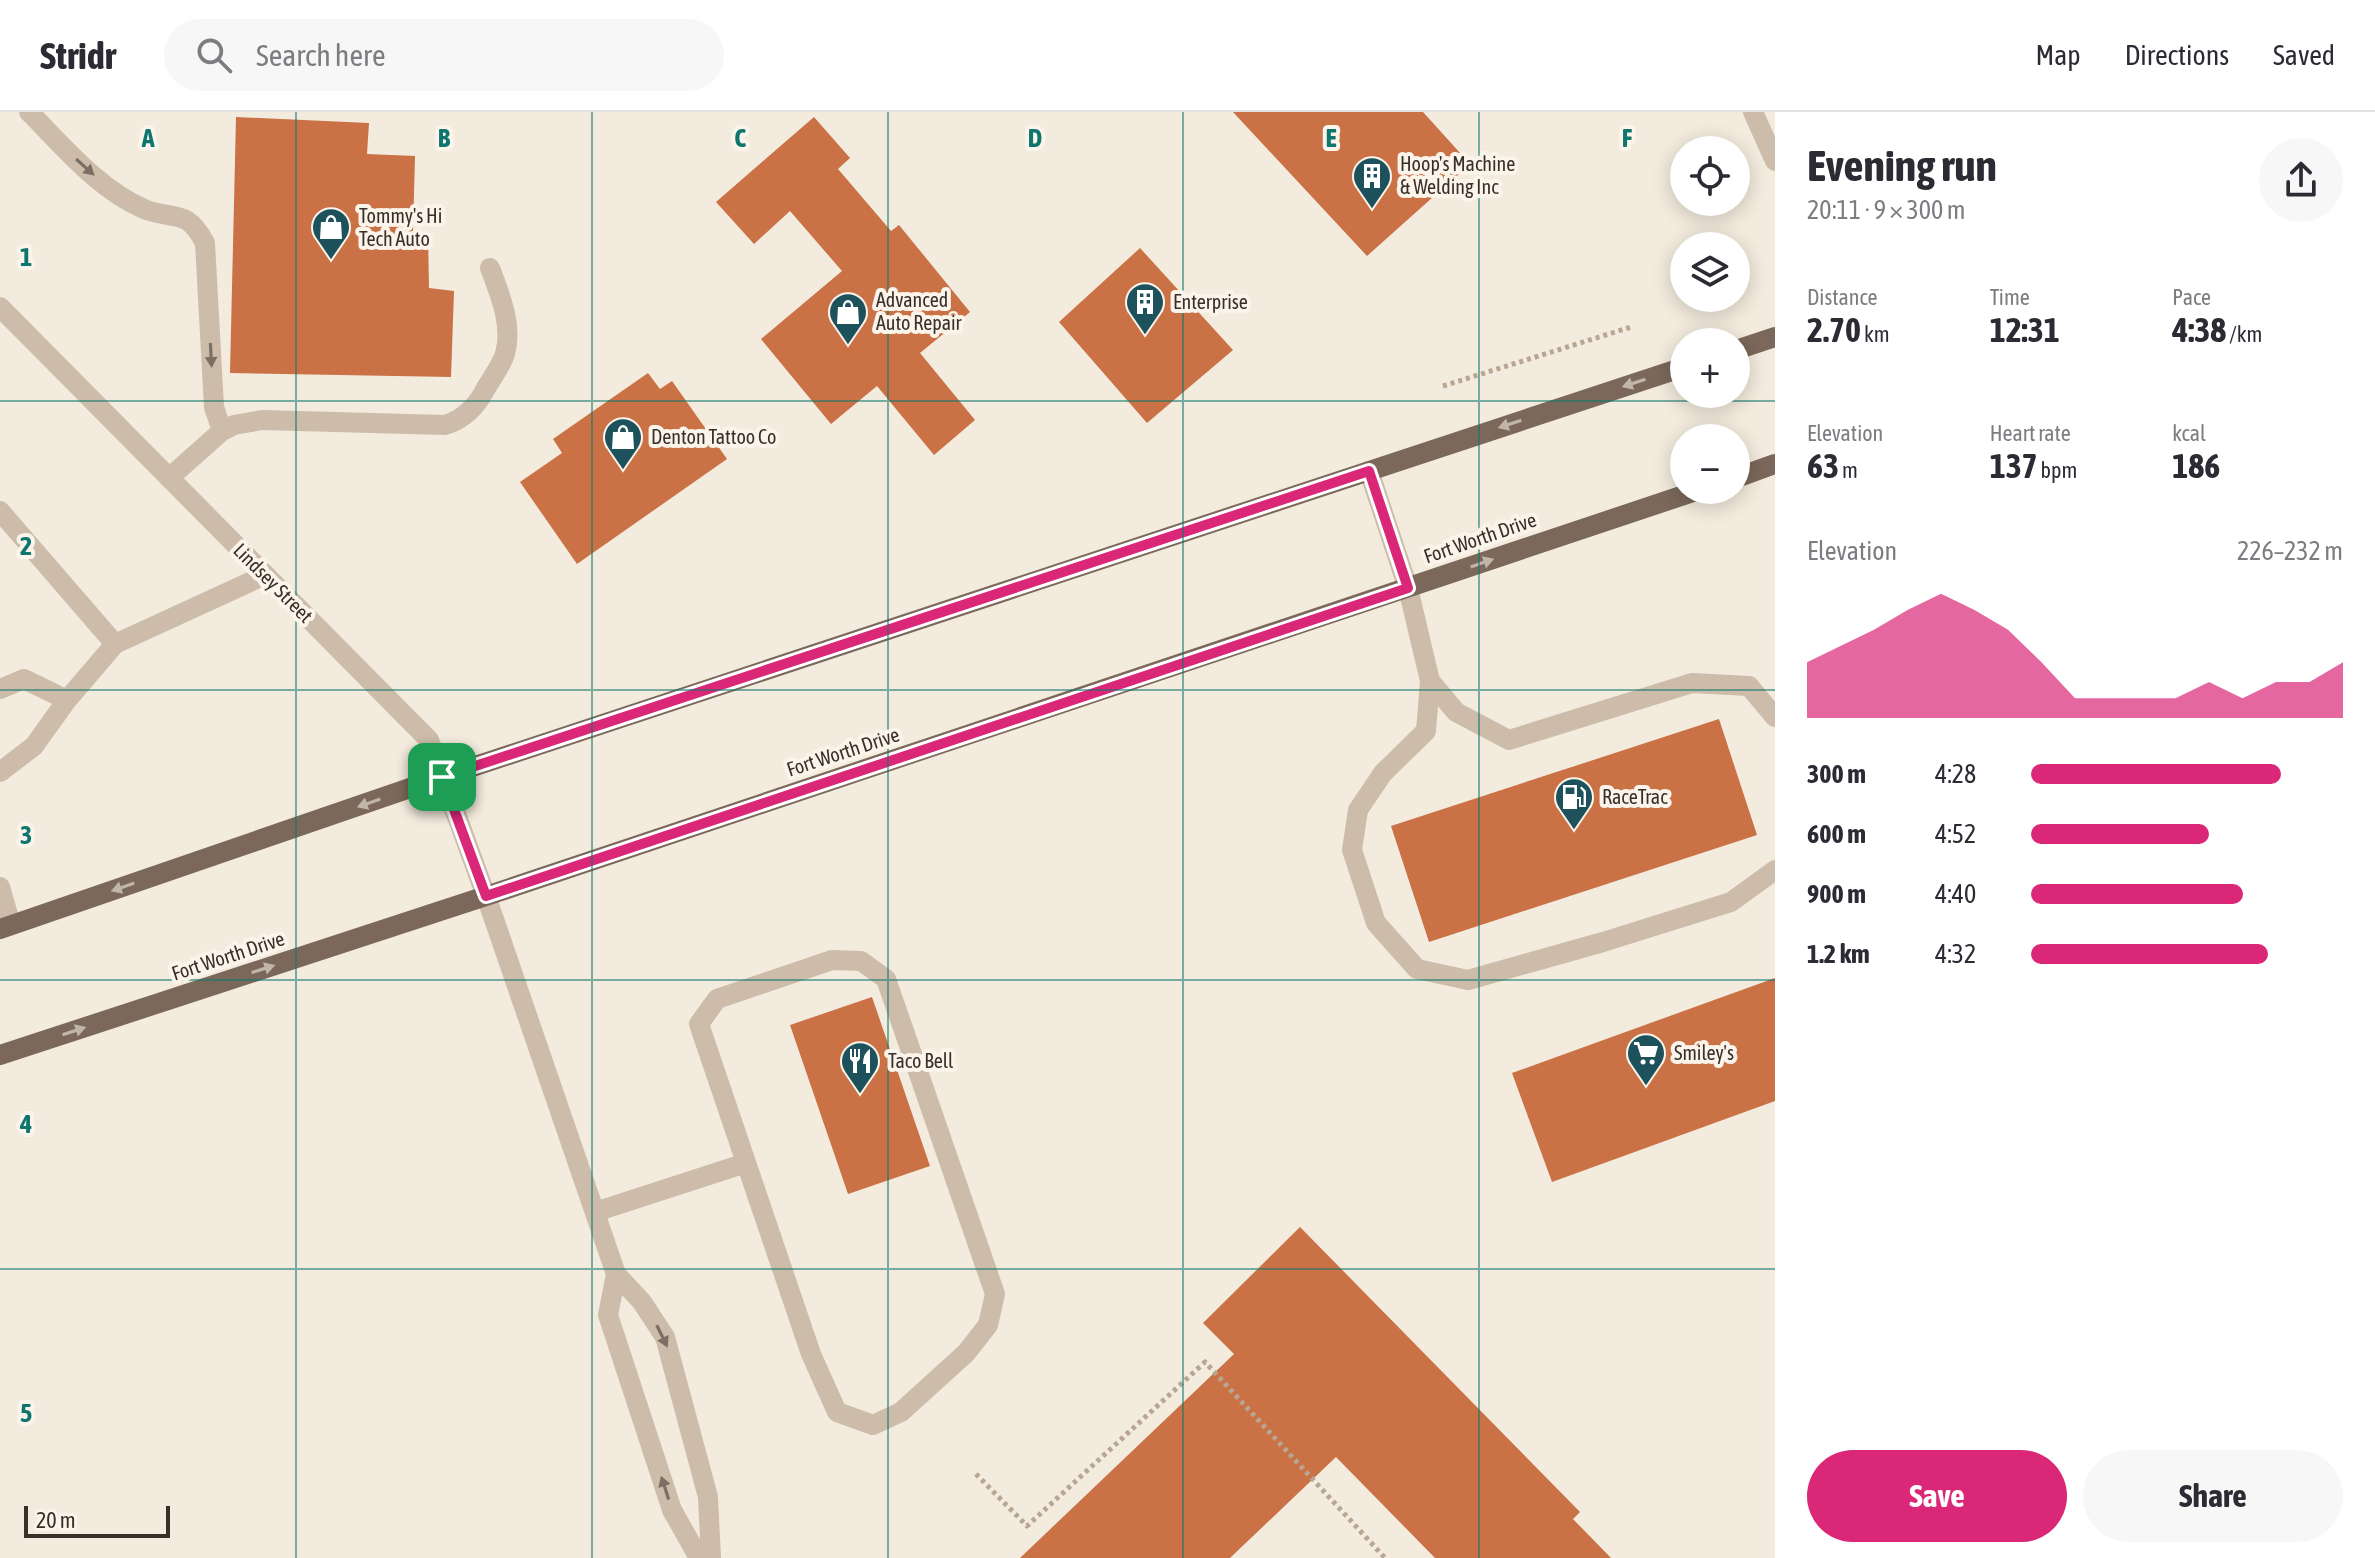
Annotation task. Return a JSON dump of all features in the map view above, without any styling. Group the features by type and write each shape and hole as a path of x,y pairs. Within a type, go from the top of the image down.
{"main road":[{"path":"1750,345 1775,337"},
{"path":"6,927 442,777 1670,372"},
{"path":"1750,473 1775,464"},
{"name":"Fort Worth Drive","path":"0,1055 486,896 1670,500"}],"street":[{"path":"29,112 86,169 120,194 145,209 178,215 196,226 205,243 214,407 222,431"},
{"path":"1753,112 1775,161"},
{"path":"169,478 222,431 234,425 262,420 445,425 459,421 479,402 505,355 507,333 504,306 490,268"},
{"name":"Lindsey Street","path":"0,307 429,740 616,1274"},
{"path":"1369,471 1408,588 1430,681 1426,731 1383,773 1358,810 1352,850 1376,923 1417,969 1468,980 1731,902 1775,870"},
{"path":"0,511 115,644"},
{"path":"0,772 34,746 67,700 115,644 265,575"},
{"path":"0,689 24,679 67,700"},
{"path":"1430,681 1456,712 1509,740 1692,683 1749,686 1775,717"},
{"path":"0,887 6,927"},
{"path":"832,960 861,961 886,979 995,1294 988,1325 966,1353 901,1412 873,1425 837,1412 811,1354 746,1163 699,1024 717,999 832,960"},
{"path":"595,1212 746,1163"},
{"path":"616,1274 608,1315 672,1510 699,1558"},
{"path":"616,1274 642,1302 665,1337 708,1497 711,1558"}],"path":[{"path":"1443,386 1631,327"},
{"path":"976,1474 1027,1526 1205,1362 1385,1558"}],"building":[{"name":"Hoop's Machine & Welding Inc","path":"1233,112 1423,112 1470,164 1367,256"},
{"name":"Tommy's Hi Tech Auto","path":"236,117 369,123 367,154 415,156 413,231 428,233 429,288 454,291 451,377 230,373"},
{"name":"Advanced Auto Repair","path":"814,117 850,158 838,169 891,231 899,225 970,312 920,353 975,420 934,455 877,386 831,424 761,339 842,271 790,211 754,244 716,202"},
{"name":"Enterprise","path":"1140,248 1233,350 1147,423 1059,322"},
{"name":"Denton Tattoo Co","path":"648,373 660,389 672,381 727,459 577,564 520,482 562,453 553,439"},
{"name":"RaceTrac","path":"1719,719 1757,835 1429,942 1391,826"},
{"name":"Smiley's","path":"1775,978 1775,1101 1552,1182 1512,1073"},
{"name":"Taco Bell","path":"872,997 930,1166 848,1194 790,1025"},
{"path":"1300,1227 1580,1512 1573,1519 1611,1558 1435,1558 1336,1457 1230,1558 1020,1558 1234,1354 1203,1323"}],"place":[{"name":"Hoop's Machine & Welding Inc","path":"1372,210"},
{"name":"Tommy's Hi Tech Auto","path":"331,261"},
{"name":"Enterprise","path":"1145,336"},
{"name":"Advanced Auto Repair","path":"848,346"},
{"name":"Denton Tattoo Co","path":"623,471"},
{"name":"RaceTrac","path":"1574,831"},
{"name":"Smiley's","path":"1646,1087"},
{"name":"Taco Bell","path":"860,1095"}],"route":[{"path":"1369,471 1408,588 486,896 442,777 1369,471"}]}
